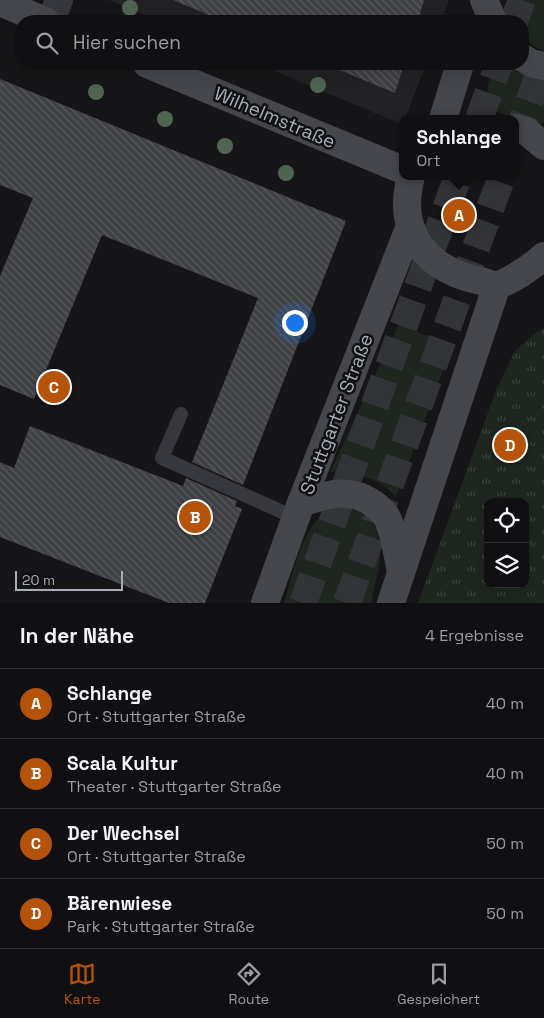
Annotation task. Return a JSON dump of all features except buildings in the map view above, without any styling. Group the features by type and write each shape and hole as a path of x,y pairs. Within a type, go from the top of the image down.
{"main road":[{"path":"475,15 480,0"},
{"path":"484,0 490,15"},
{"path":"0,2 31,15"},
{"path":"529,62 544,66"},
{"name":"Wilhelmstraße","path":"161,70 399,168"},
{"path":"444,115 458,70"},
{"path":"519,129 526,131 544,146"},
{"path":"409,180 406,201 410,226 422,249 440,266 463,278 497,285 538,268"},
{"name":"Stuttgarter Straße","path":"265,603 298,510 410,226"},
{"path":"391,603 497,285"},
{"path":"298,510 329,494 353,494 369,500 380,508 388,518 402,574"}],"street":[{"path":"54,15 59,0"}],"lane":[{"path":"181,414 162,458 298,510"}],"shaded area":[{"path":"109,0 449,0 443,15 145,15"},
{"path":"272,70 424,70 407,115 399,115 399,123"}],"green space":[{"path":"520,0 544,0 544,51 529,42 529,15 517,15"},
{"path":"494,70 518,70 532,79 544,82 544,121 538,128 519,120 519,115 506,115 486,107 488,84"},
{"path":"399,324 452,346 396,497 374,480 349,473 330,472"},
{"path":"544,328 544,603 418,603 497,388 515,351"},
{"path":"353,510 369,519 374,526 379,541 379,568 372,603 284,603 302,546 313,525 320,518 331,512"}],"tunnel":[{"path":"516,15 522,0"},
{"path":"519,130 544,62"},
{"path":"480,115 497,70"},
{"path":"303,603 457,180"},
{"path":"347,603 501,180"}],"place":[{"name":"Schlange","path":"459,215"},
{"name":"Der Wechsel","path":"54,387"},
{"name":"Bärenwiese","path":"510,445"},
{"name":"Scala Kultur","path":"195,517"}]}
